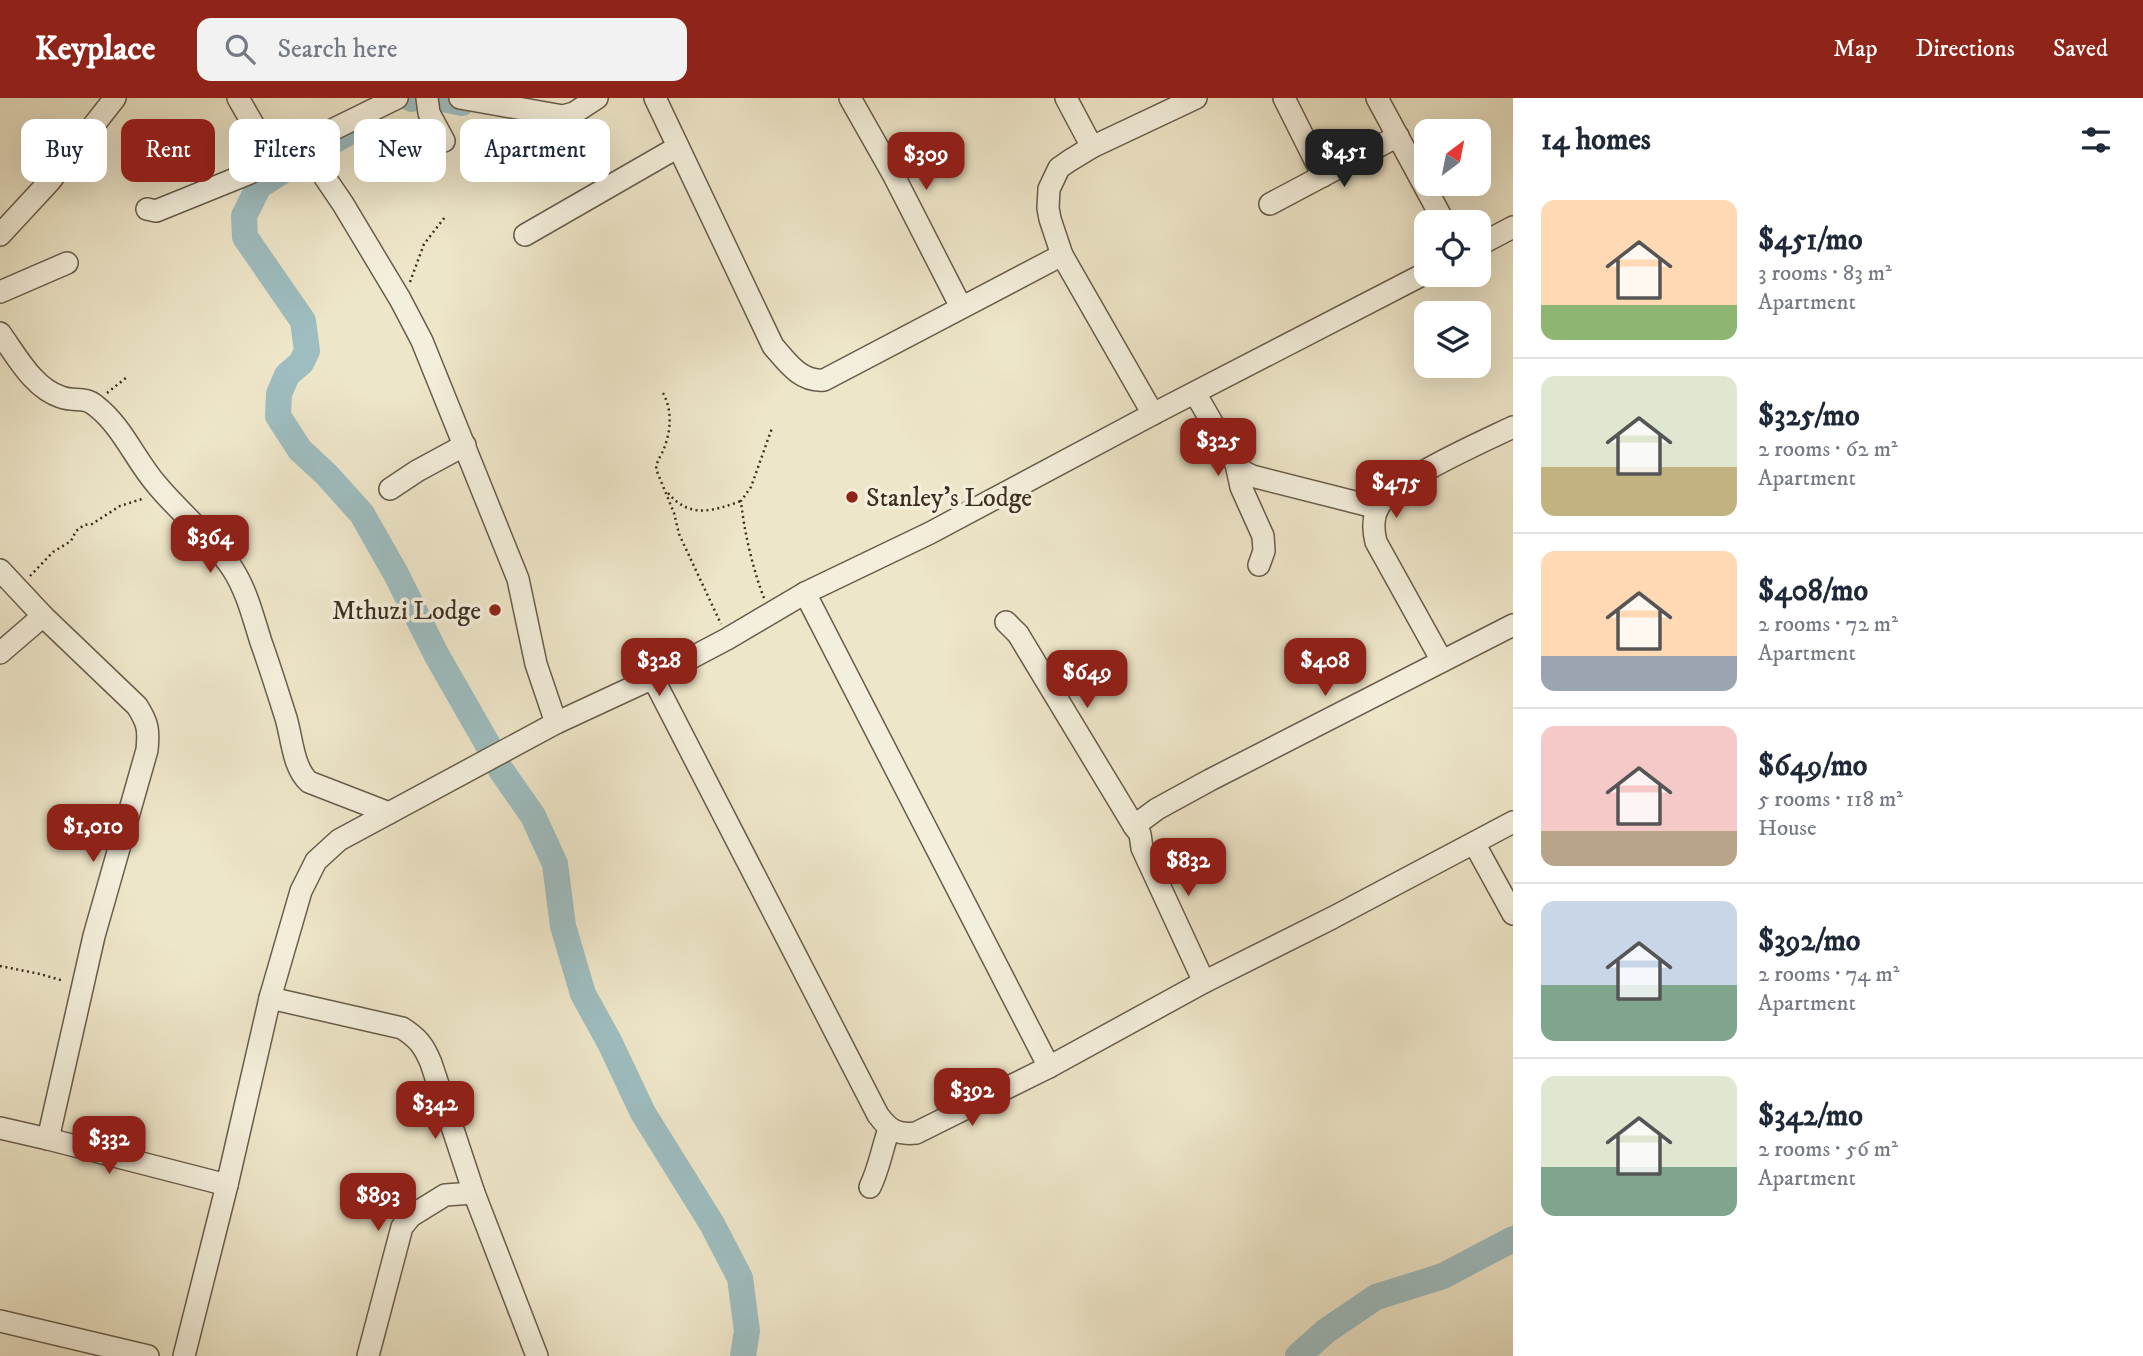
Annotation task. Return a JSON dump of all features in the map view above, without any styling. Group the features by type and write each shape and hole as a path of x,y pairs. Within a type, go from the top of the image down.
{"street":[{"path":"0,235 50,181 115,98"},
{"path":"238,98 250,119"},
{"path":"340,126 397,98"},
{"path":"403,98 410,111 428,104"},
{"path":"460,98 563,116 574,113 597,98"},
{"path":"655,98 773,345 795,371 813,380 824,380 1062,256"},
{"path":"850,98 893,174 961,307"},
{"path":"1066,98 1092,147"},
{"path":"1153,414 1062,256 1050,219 1049,189 1059,169 1092,147 1164,104 1196,98"},
{"path":"1284,98 1323,176"},
{"path":"1377,98 1438,210"},
{"path":"1270,204 1398,136"},
{"path":"525,235 678,147"},
{"path":"147,209 156,211 229,181"},
{"path":"328,182 400,299 422,341 518,579 536,664 556,723"},
{"path":"1491,239 1513,227"},
{"path":"0,292 67,262"},
{"path":"184,1356 270,998 301,891 316,861 339,840 556,723 653,678 727,639 805,593 930,533 1414,279"},
{"path":"0,332 29,373 50,392 63,398 86,399 94,404 126,439 159,488 219,551 241,584 304,778 389,813"},
{"path":"1195,393 1236,464 1244,472 1378,508"},
{"path":"1442,661 1377,542 1373,529 1378,508 1390,494 1412,478 1513,427"},
{"path":"390,489 464,445"},
{"path":"1236,464 1241,487 1263,536 1264,551 1259,565"},
{"path":"0,570 43,616 137,706 147,721 149,735 94,936 48,1139"},
{"path":"805,593 1049,1067"},
{"path":"0,653 43,616"},
{"path":"1006,622 1025,645 1140,834 1142,848 1204,982"},
{"path":"1134,826 1167,803 1513,625"},
{"path":"653,678 878,1115 889,1129 909,1134 916,1133 1049,1067 1204,982 1513,822"},
{"path":"1474,843 1513,914"},
{"path":"270,998 402,1028 417,1037 426,1049 474,1193 537,1356"},
{"path":"0,1128 227,1185"},
{"path":"870,1187 889,1129"},
{"path":"368,1356 402,1227 411,1216 445,1195 474,1193"},
{"path":"0,1321 148,1356"}],"path":[{"path":"400,299 409,289 411,275 424,244 445,217"},
{"path":"94,404 127,377"},
{"path":"663,393 670,406 669,424 656,469 679,534 727,639"},
{"path":"665,489 676,503 699,511 713,510 741,501 751,487 772,428"},
{"path":"18,589 53,552 71,541 76,531 120,506 153,495 159,488"},
{"path":"741,501 758,584 770,614"},
{"path":"0,966 83,986"}],"waterway":[{"path":"439,98 462,103"},
{"path":"340,137 354,129"},
{"path":"265,182 259,186 244,216 245,237 303,321 307,351 301,363 287,375 279,394 278,416 300,450 362,514 488,745"},
{"path":"501,770 533,816 555,864 563,926 583,994 643,1113 712,1224 740,1278 747,1331 743,1356"},
{"path":"1298,1356 1326,1331 1376,1297 1443,1276 1513,1239"}],"place":[{"name":"Stanley's Lodge","path":"852,497"},
{"name":"Mthuzi Lodge","path":"495,610"}]}
